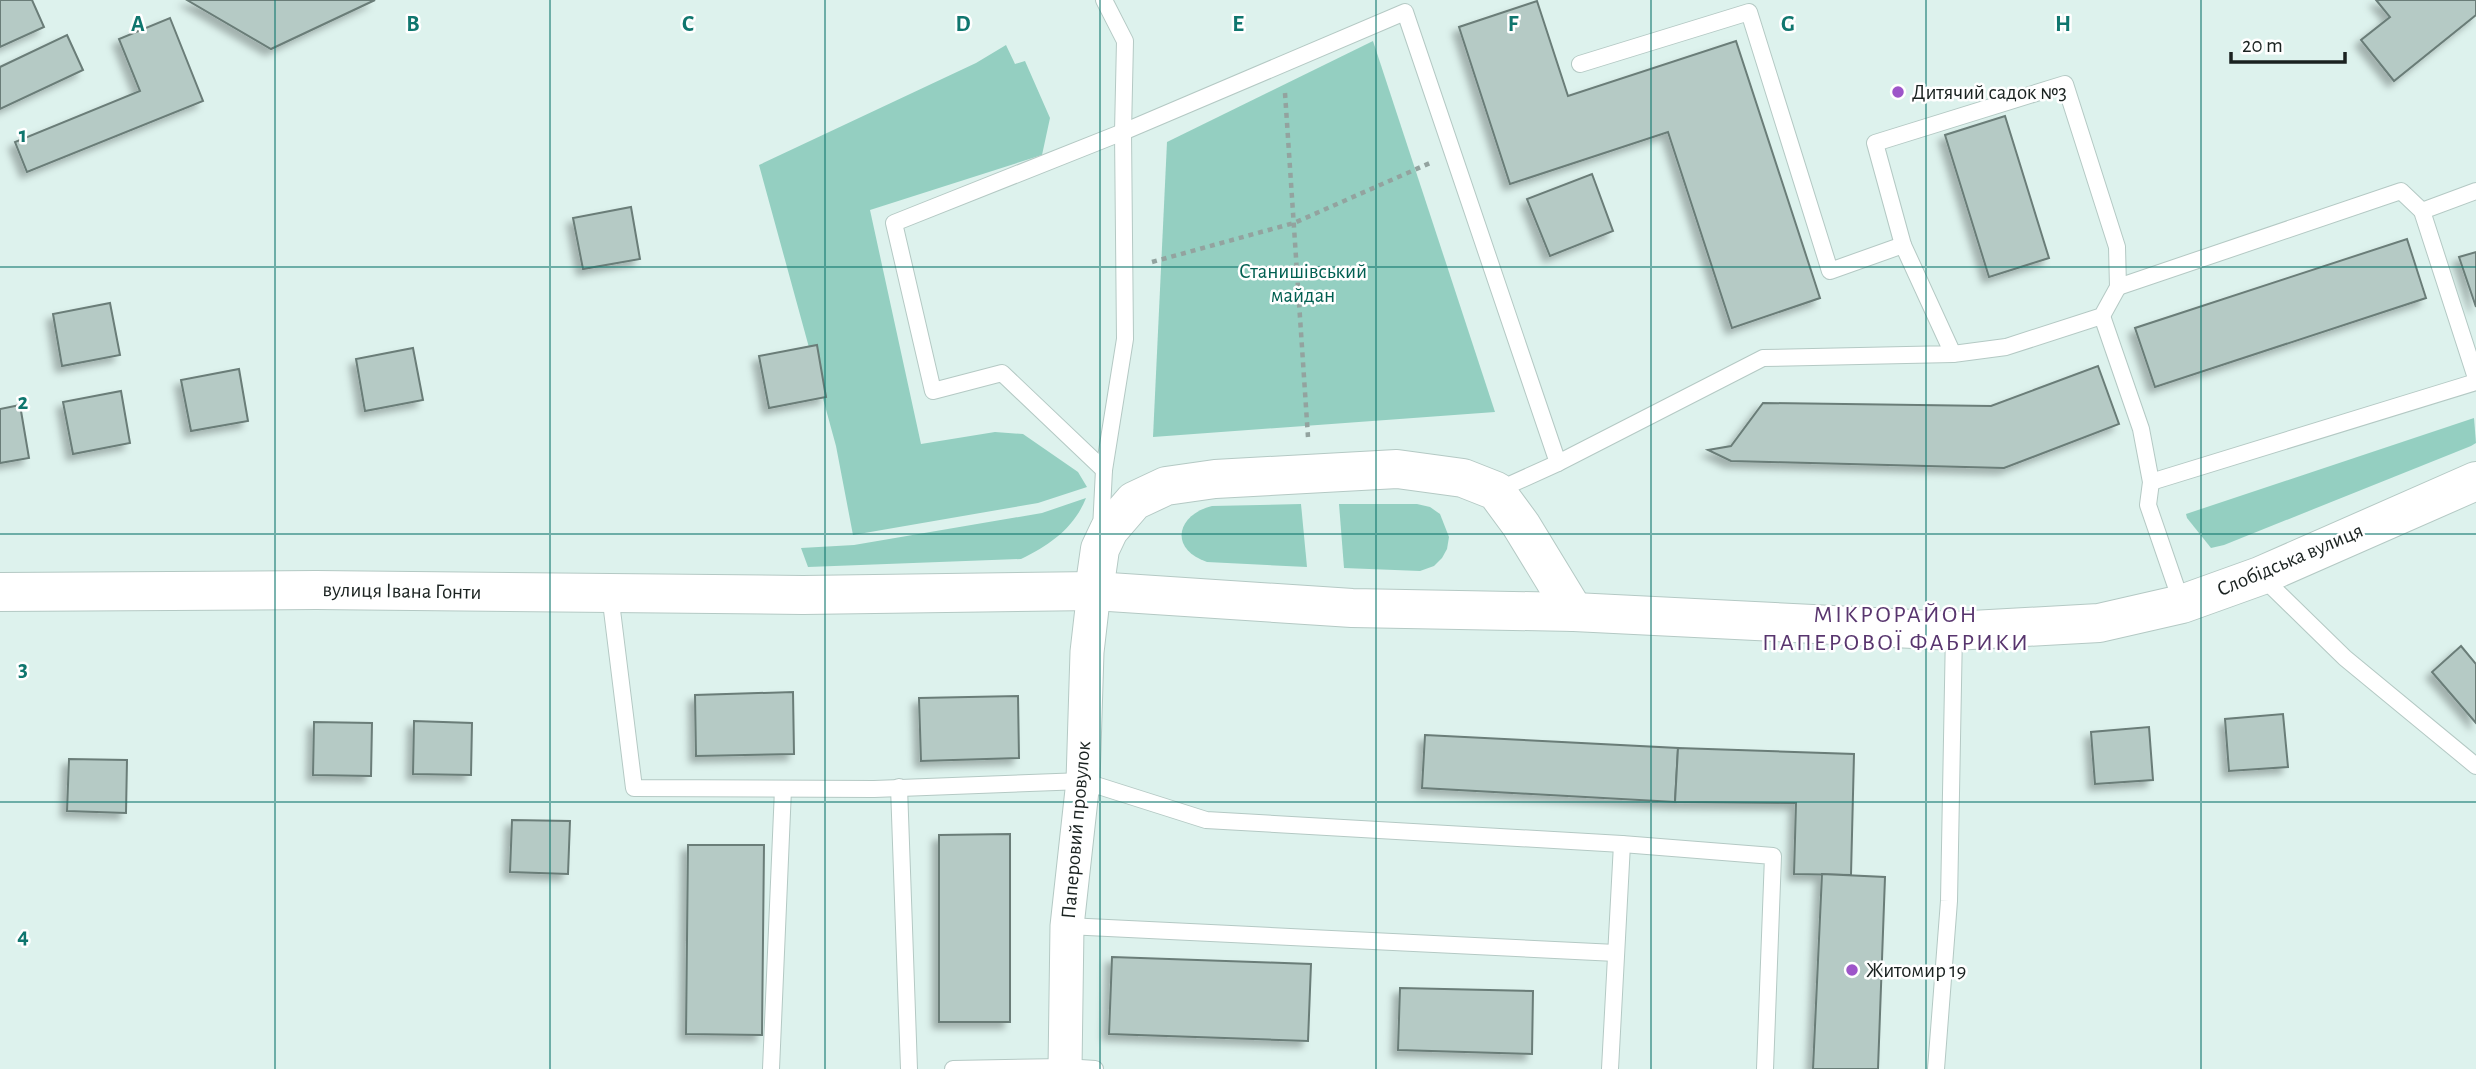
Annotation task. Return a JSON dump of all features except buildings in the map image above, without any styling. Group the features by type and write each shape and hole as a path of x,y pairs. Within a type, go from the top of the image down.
{"street":[{"path":"1574,612 1521,525 1496,491 1463,478 1397,469 1215,479 1166,486 1134,501 1109,530 1100,549 1094,591 1352,608 1574,612 1954,631"},
{"name":"Слобідська вулиця","path":"1954,631 2099,623 2182,604 2260,576 2476,481"},
{"name":"вулиця Івана Гонти","path":"0,592 316,590 803,594 1094,591"},
{"name":"Паперовий провулок","path":"1075,1068 1067,926 1083,780 1087,652 1094,591"}],"lane":[{"path":"1100,549 1104,470 1125,339 1125,41 1104,0"},
{"path":"1104,470 1002,373 933,391 894,223 1123,132 1405,12 1558,463"},
{"path":"1580,64 1749,12 1830,271 1903,245"},
{"path":"1496,491 1558,463 1763,358 1953,354 2007,347 2102,316 2118,287 2118,247 2065,84 1875,144 1903,245 1953,354"},
{"path":"2118,287 2401,191 2421,211 2476,380 2151,482"},
{"path":"2421,211 2476,191"},
{"path":"2102,316 2141,429 2151,482 2148,505 2182,604"},
{"path":"2260,576 2345,658 2476,766"},
{"path":"610,594 634,788 899,787 1083,780 1206,820 1622,844 1773,856 1765,1069"},
{"path":"1936,1069 1949,901 1954,631"},
{"path":"899,787 909,1069"},
{"path":"771,1069 783,789"},
{"path":"1610,1069 1622,844"},
{"path":"1067,926 1616,953"},
{"path":"953,1069 1075,1068"}],"path":[{"path":"1283,64 1310,473"},
{"path":"1124,270 1294,223 1453,152"}],"green space":[{"name":"Станишівський майдан","path":"1373,41 1495,412 1153,437 1167,142"},
{"path":"1006,45 1015,64 1025,61 1050,118 1042,155 870,210 921,444 995,432 1023,434 1078,472 1087,487 1038,503 853,535 836,446 759,165 976,63"},
{"path":"2474,418 2476,443 2471,446 2224,545 2211,548 2187,518 2186,514"},
{"path":"1086,498 1068,527 1042,548 1021,559 808,567 801,548 854,545 1042,513"},
{"path":"1301,504 1307,567 1207,562 1195,556 1182,541 1185,524 1191,517 1212,506"},
{"path":"1339,504 1417,504 1430,507 1440,514 1449,537 1447,549 1434,566 1420,571 1344,568"}],"place":[{"name":"Дитячий садок №3","path":"1898,92"},
{"name":"Житомир 19","path":"1852,970"}],"district":[{"name":"МІКРОРАЙОН ПАПЕРОВОЇ ФАБРИКИ","path":"1896,629"}]}
